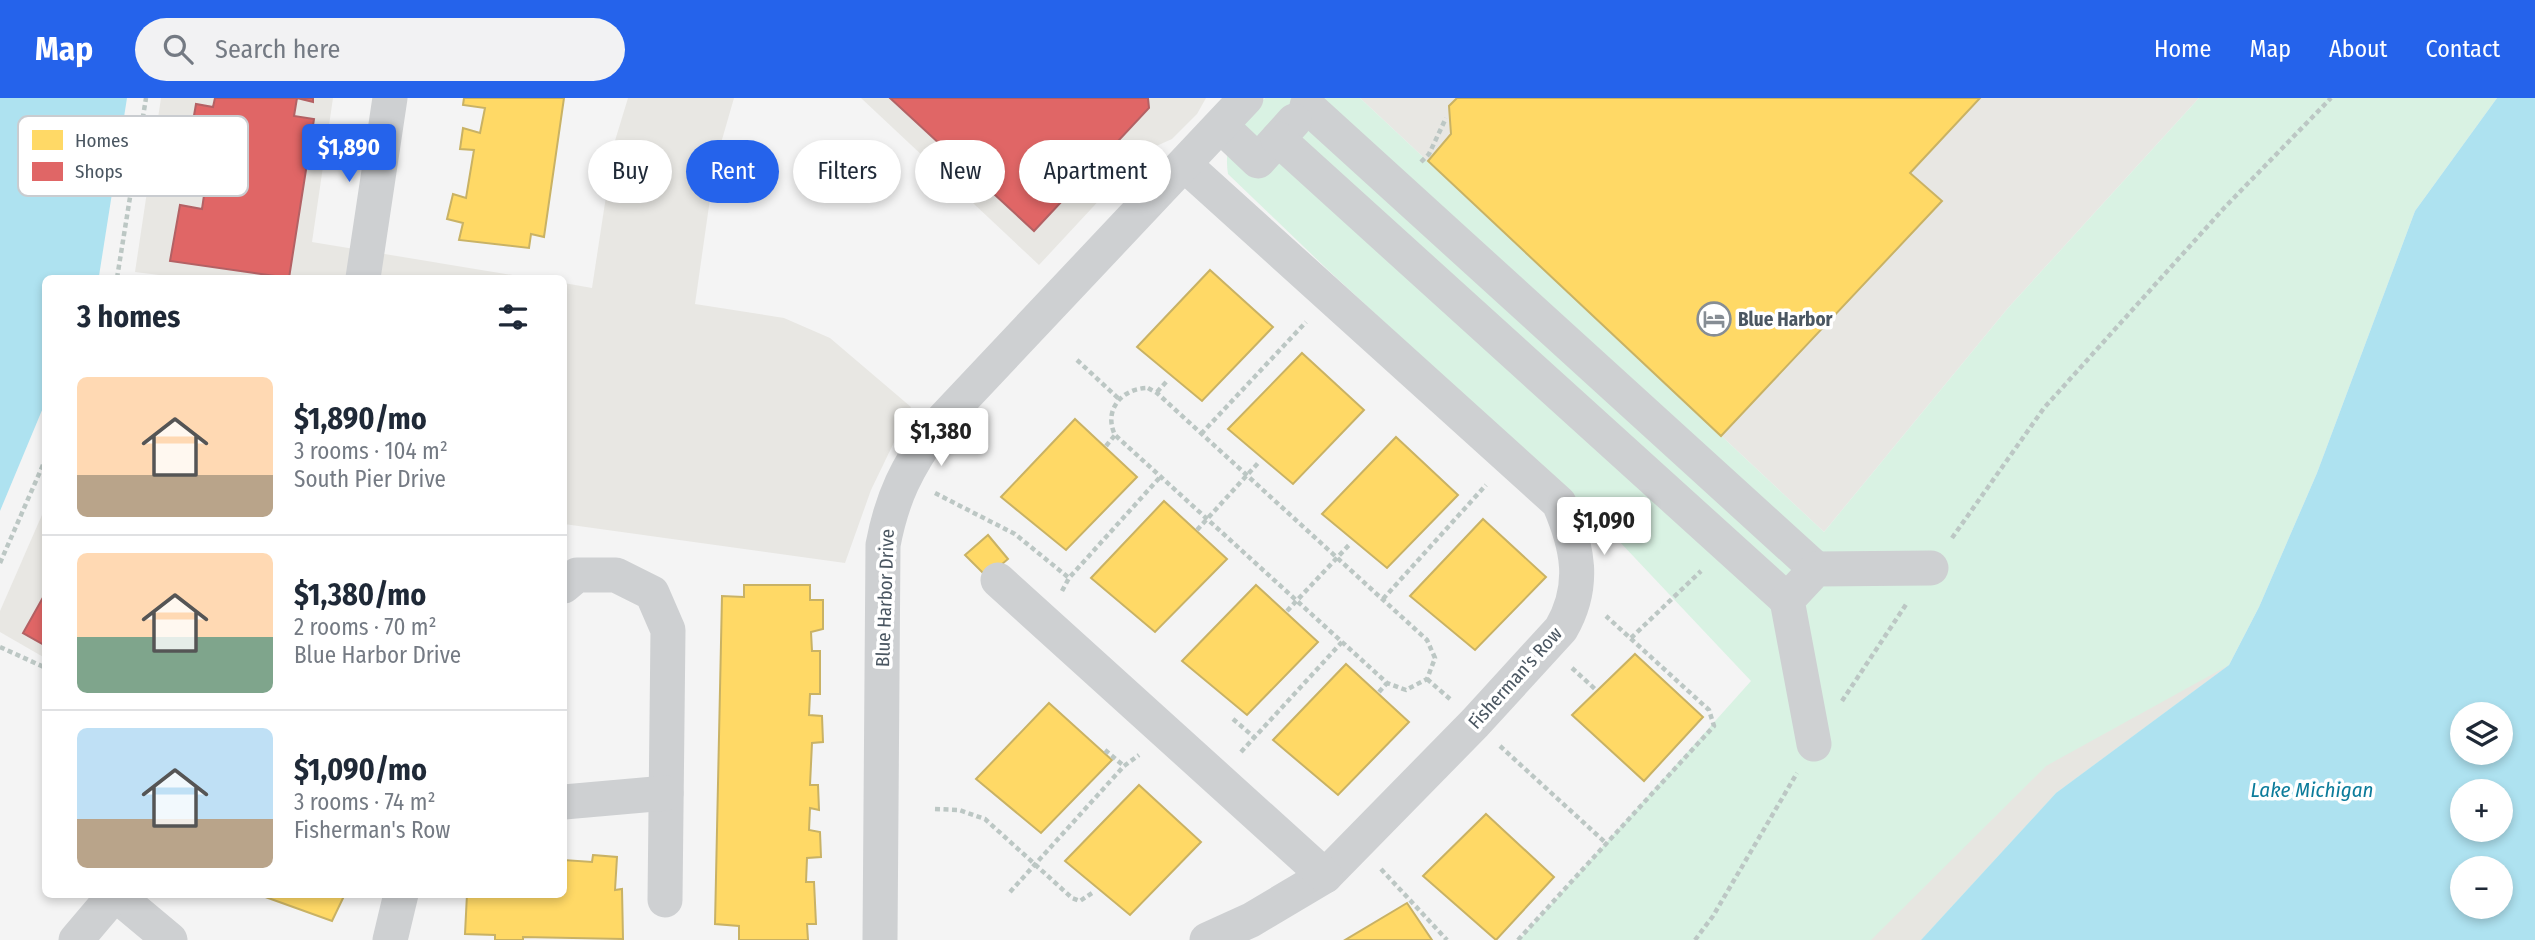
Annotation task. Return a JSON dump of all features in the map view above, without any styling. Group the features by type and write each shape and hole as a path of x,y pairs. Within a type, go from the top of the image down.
{"street":[{"path":"363,275 390,98"},
{"name":"Blue Harbor Drive","path":"880,940 883,545 902,479 936,427 1246,98"},
{"path":"1221,126 1258,162 1311,102 1394,185 1816,569 1931,568"},
{"path":"1278,139 1787,600 1814,744"},
{"name":"Fisherman's Row","path":"1185,165 1559,503 1574,537 1578,575 1570,613 1561,629 1475,723 1325,876 1259,916 1207,940"},
{"path":"1787,600 1816,569"},
{"path":"567,583 577,575 616,575 652,593 668,630 665,900"},
{"path":"998,580 1325,876"},
{"path":"567,802 666,793"},
{"path":"76,940 112,898"},
{"path":"120,898 170,940"},
{"path":"390,940 400,898"}],"path":[{"path":"143,116 146,98"},
{"path":"1695,940 1713,916 1814,744 1931,568 2044,408 2225,207 2331,98"},
{"path":"1394,185 1427,157 1446,118"},
{"path":"117,275 130,196"},
{"path":"1201,433 1315,311"},
{"path":"1077,360 1119,399"},
{"path":"1157,393 1168,380"},
{"path":"1148,388 1201,433 1431,645 1435,662 1427,679 1406,690 1387,683 1115,435 1112,415 1119,399 1135,389 1148,388"},
{"path":"1106,446 1115,435"},
{"path":"1383,599 1510,459"},
{"path":"1197,530 1259,462"},
{"path":"0,563 42,467"},
{"path":"902,479 1015,534 1069,578 1161,476"},
{"path":"1287,611 1349,545"},
{"path":"1631,638 1727,546"},
{"path":"1518,940 1714,726 1711,712 1631,638 1602,612 1573,599"},
{"path":"1217,778 1342,642"},
{"path":"0,647 42,666"},
{"path":"1427,679 1452,702"},
{"path":"1379,692 1387,683"},
{"path":"1233,719 1255,738"},
{"path":"1010,891 1124,766 1153,745 1165,731"},
{"path":"1499,745 1606,844"},
{"path":"1105,750 1124,766"},
{"path":"934,809 959,810 985,819 1074,900 1083,901 1092,893"},
{"path":"1357,843 1447,940"}],"shaded area":[{"path":"161,98 333,98 312,242 512,275 159,275 135,272 146,196 248,196 248,116 158,116"},
{"path":"628,98 734,98 722,140 686,140 686,203 709,203 695,304 784,318 830,338 911,407 871,490 845,563 567,524 567,284 592,288 605,203 672,203 672,140 615,140"},
{"path":"861,98 1206,98 1197,114 1170,140 1019,140 1019,203 1097,203 1039,265 973,203 1005,203 1005,140 915,140 915,149"},
{"path":"1360,98 2199,98 2008,308 1824,532"},
{"path":"42,515 42,656 0,632 0,611"}],"green space":[{"path":"1265,98 1360,98 1824,532 2008,308 2199,98 2497,98 2415,211 2317,473 2259,607 2229,665 2056,793 1921,940 1519,940 1751,681 1601,522 1228,174 1228,150 1231,141"}],"sand":[{"path":"2229,665 2056,793 1921,940 1871,940 2046,766"}],"water":[{"path":"0,98 127,98 124,116 18,116 18,196 112,196 99,275 42,275 42,410 0,511"},
{"name":"Lake Michigan","path":"2497,98 2535,98 2535,940 1921,940 2056,793 2229,665 2259,607 2317,473 2415,211"}],"building: Homes":[{"path":"464,98 564,98 544,237 531,234 529,248 459,240 463,223 447,219 453,194 466,198 474,150 460,149 463,128 480,133 485,108 463,105"},
{"name":"Blue Harbor","path":"1457,98 1980,98 1910,173 1942,201 1721,436 1428,161 1451,134 1449,106"},
{"path":"1210,270 1273,327 1202,401 1137,347"},
{"path":"1302,353 1364,410 1293,484 1228,429"},
{"path":"1075,419 1137,477 1066,550 1001,497"},
{"path":"1396,437 1458,495 1387,568 1322,514"},
{"path":"1164,501 1227,559 1155,632 1091,578"},
{"path":"1483,519 1546,577 1475,650 1410,596"},
{"path":"988,535 1008,559 987,577 965,555"},
{"path":"744,585 810,585 810,600 823,600 823,629 811,632 812,651 820,651 820,694 810,694 809,715 822,716 823,742 812,743 810,785 818,785 819,810 810,808 809,830 820,832 821,857 807,858 806,882 814,882 816,924 807,924 808,940 739,940 739,926 715,924 722,596 744,597"},
{"path":"1256,585 1318,642 1247,715 1182,661"},
{"path":"1635,654 1703,717 1644,781 1572,715"},
{"path":"1346,664 1409,722 1338,795 1273,740"},
{"path":"1049,703 1112,760 1041,833 976,779"},
{"path":"1139,785 1201,842 1130,915 1065,861"},
{"path":"1486,814 1554,877 1496,940 1423,876"},
{"path":"593,855 617,857 615,890 622,889 623,939 523,937 523,940 495,940 495,935 465,934 467,898 567,898 567,860 592,862"},
{"path":"268,898 343,898 332,921"},
{"path":"1407,903 1432,940 1345,940"}],"building: Shops":[{"path":"215,98 297,98 294,116 314,119 289,275 268,275 170,261 180,205 202,209 204,196 248,196 248,116 194,116 196,104 213,107"},
{"path":"297,98 313,98 313,102"},
{"path":"890,98 1148,98 1149,108 1119,140 1019,140 1019,203 1060,203 1034,231 1004,203 1005,140 935,140"},
{"path":"42,599 42,644 23,633"}],"place":[{"name":"Blue Harbor","path":"1714,319"}]}
